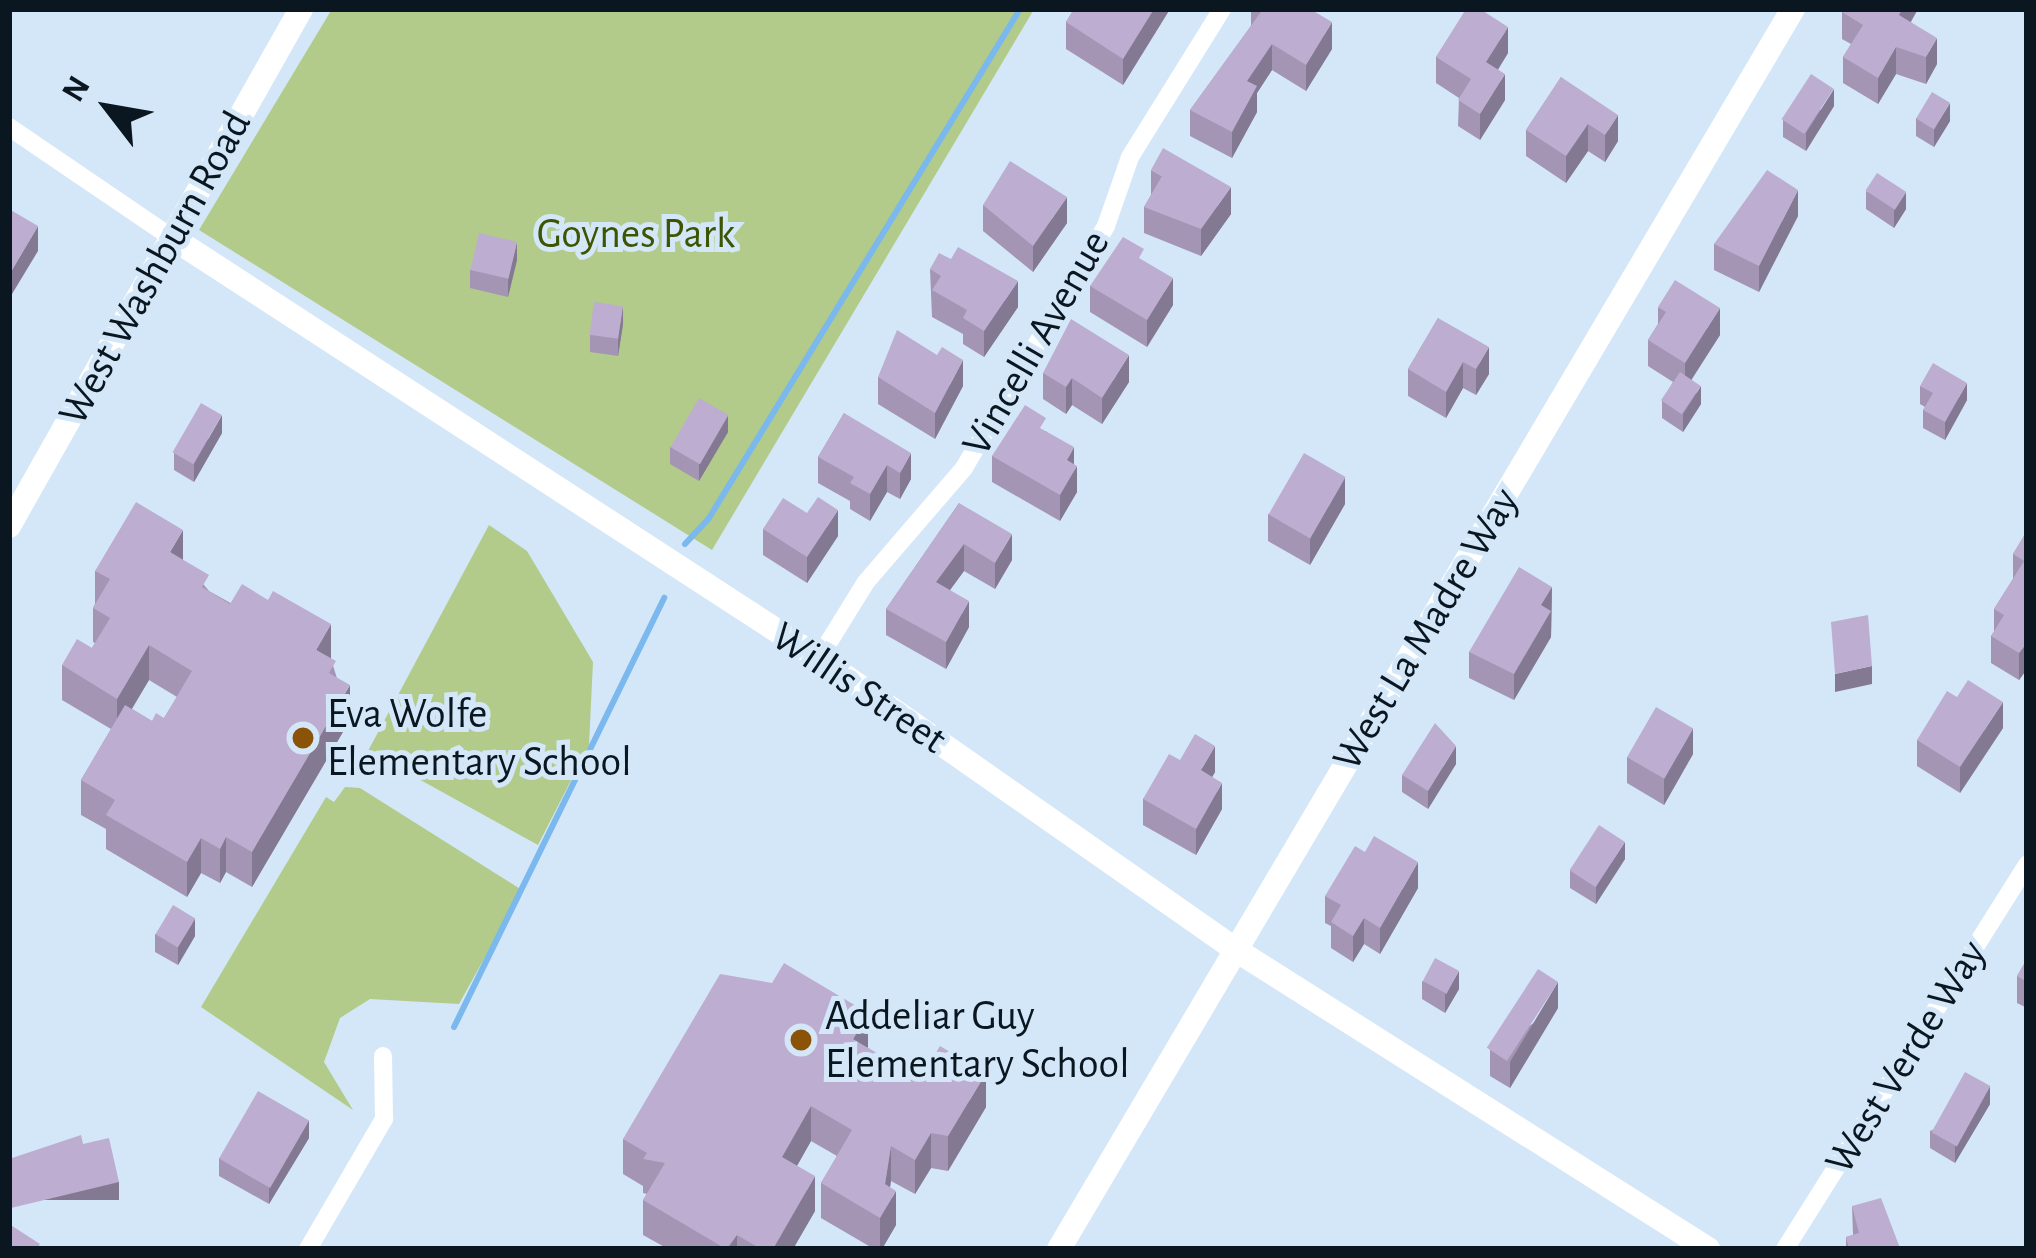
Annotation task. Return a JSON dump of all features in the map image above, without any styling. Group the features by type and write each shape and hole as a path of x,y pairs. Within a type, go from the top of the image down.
{"street":[{"name":"West Washburn Road","path":"9,526 301,9"},
{"name":"Vincelli Avenue","path":"819,658 866,582 964,468 1106,226 1130,157 1222,9"},
{"name":"West La Madre Way","path":"1059,1249 1793,9"},
{"name":"Willis Street","path":"9,128 819,658 1236,950 1708,1249"},
{"name":"West Verde Way","path":"1785,1249 2027,864"},
{"path":"308,1249 384,1119 383,1056"}],"green space":[{"name":"Goynes Park","path":"332,9 1033,11 712,550 199,230"},
{"path":"489,525 527,551 593,662 589,745 538,845 368,751"},
{"path":"345,787 360,788 522,890 459,1004 370,999 340,1018 324,1062 353,1110 201,1007 326,797 334,802"}],"building":[{"path":"1074,9 1154,9 1123,59 1066,22"},
{"path":"1263,9 1310,9 1332,22 1306,65 1272,44 1247,81 1257,86 1232,132 1190,110"},
{"path":"1466,9 1480,9 1508,27 1486,62 1505,74 1480,114 1458,100 1471,79 1436,57"},
{"path":"1844,9 1902,9 1899,15 1937,38 1926,57 1896,47 1878,78 1843,57 1863,25"},
{"path":"1811,74 1834,89 1804,134 1782,119"},
{"path":"1561,77 1618,115 1605,135 1588,124 1566,156 1526,130"},
{"path":"1932,92 1950,103 1934,129 1916,119"},
{"path":"1163,148 1231,187 1201,229 1144,207 1162,176 1151,170"},
{"path":"1010,161 1067,197 1033,246 983,205"},
{"path":"1767,170 1798,190 1759,266 1714,244"},
{"path":"1877,173 1906,192 1895,210 1866,191"},
{"path":"9,209 38,226 9,275"},
{"path":"479,233 517,242 508,279 470,270"},
{"path":"1123,237 1144,249 1139,258 1173,278 1147,320 1090,286"},
{"path":"958,247 1018,281 984,331 963,318 967,310 932,290 941,276 930,269 939,253 951,259"},
{"path":"1675,280 1720,308 1685,363 1648,340 1666,312 1658,307"},
{"path":"594,302 623,306 618,339 589,335"},
{"path":"1438,318 1489,347 1476,369 1463,362 1446,392 1408,369"},
{"path":"1071,319 1129,355 1102,398 1072,378 1066,387 1043,373"},
{"path":"897,330 937,355 942,347 963,360 935,413 878,377"},
{"path":"1933,363 1967,383 1945,422 1923,410 1933,393 1920,386"},
{"path":"1680,372 1701,386 1682,414 1661,400"},
{"path":"699,398 728,415 700,464 670,447"},
{"path":"201,403 222,415 193,464 172,452"},
{"path":"1025,405 1046,418 1040,428 1074,447 1067,460 1077,466 1060,495 992,456"},
{"path":"844,413 911,453 900,473 887,465 870,494 850,483 854,477 818,457"},
{"path":"1304,453 1346,477 1310,538 1268,514"},
{"path":"818,497 838,510 807,557 763,529 783,498 807,513"},
{"path":"136,502 183,530 170,552 209,575 202,587 230,604 242,584 268,600 273,591 331,624 316,650 336,661 329,673 350,685 252,852 226,837 220,849 201,838 187,862 106,815 115,800 81,780 125,705 152,721 156,713 164,718 192,671 149,645 117,699 62,665 77,639 92,648 110,618 93,608 110,579 95,571"},
{"path":"959,503 1012,534 995,563 964,544 936,582 969,601 946,642 886,609"},
{"path":"2027,531 2027,643 2019,653 1991,636 2004,615 1994,609 2024,561 2013,554"},
{"path":"1519,567 1552,587 1541,605 1551,611 1514,674 1469,652"},
{"path":"1868,615 1872,666 1835,674 1831,622"},
{"path":"1968,680 2003,702 1960,767 1917,740 1947,691 1957,697"},
{"path":"1656,707 1693,728 1664,779 1627,757"},
{"path":"1435,723 1456,746 1428,791 1402,775"},
{"path":"1195,734 1215,746 1201,770 1222,783 1196,829 1143,799 1169,754 1180,760"},
{"path":"1599,825 1625,842 1596,887 1570,870"},
{"path":"1374,836 1418,862 1380,928 1364,918 1353,936 1331,922 1341,905 1325,896 1355,846 1365,852"},
{"path":"173,905 195,918 178,948 155,934"},
{"path":"1435,958 1459,971 1447,994 1423,981"},
{"path":"2027,959 2027,982 2017,976"},
{"path":"784,963 868,1013 853,1039 920,1079 940,1046 986,1073 948,1136 931,1133 915,1160 891,1146 885,1184 896,1191 880,1218 821,1183 852,1130 811,1106 782,1157 815,1176 773,1249 761,1249 737,1235 726,1249 643,1200 665,1163 643,1159 647,1153 623,1139 720,974 772,983"},
{"path":"1538,969 1558,982 1507,1061 1487,1048"},
{"path":"1965,1072 1990,1086 1957,1146 1932,1132"},
{"path":"258,1091 309,1120 270,1188 219,1159"},
{"path":"81,1135 83,1144 109,1138 119,1182 11,1208 9,1159"},
{"path":"1881,1198 1900,1248 1849,1249 1846,1237 1859,1233 1852,1206"},
{"path":"9,1224 40,1244 37,1249 9,1249"}],"waterway":[{"path":"685,544 709,518 1020,9"},
{"path":"454,1027 664,598"}],"place":[{"name":"Eva Wolfe Elementary School","path":"303,738"},
{"name":"Addeliar Guy Elementary School","path":"801,1040"}]}
